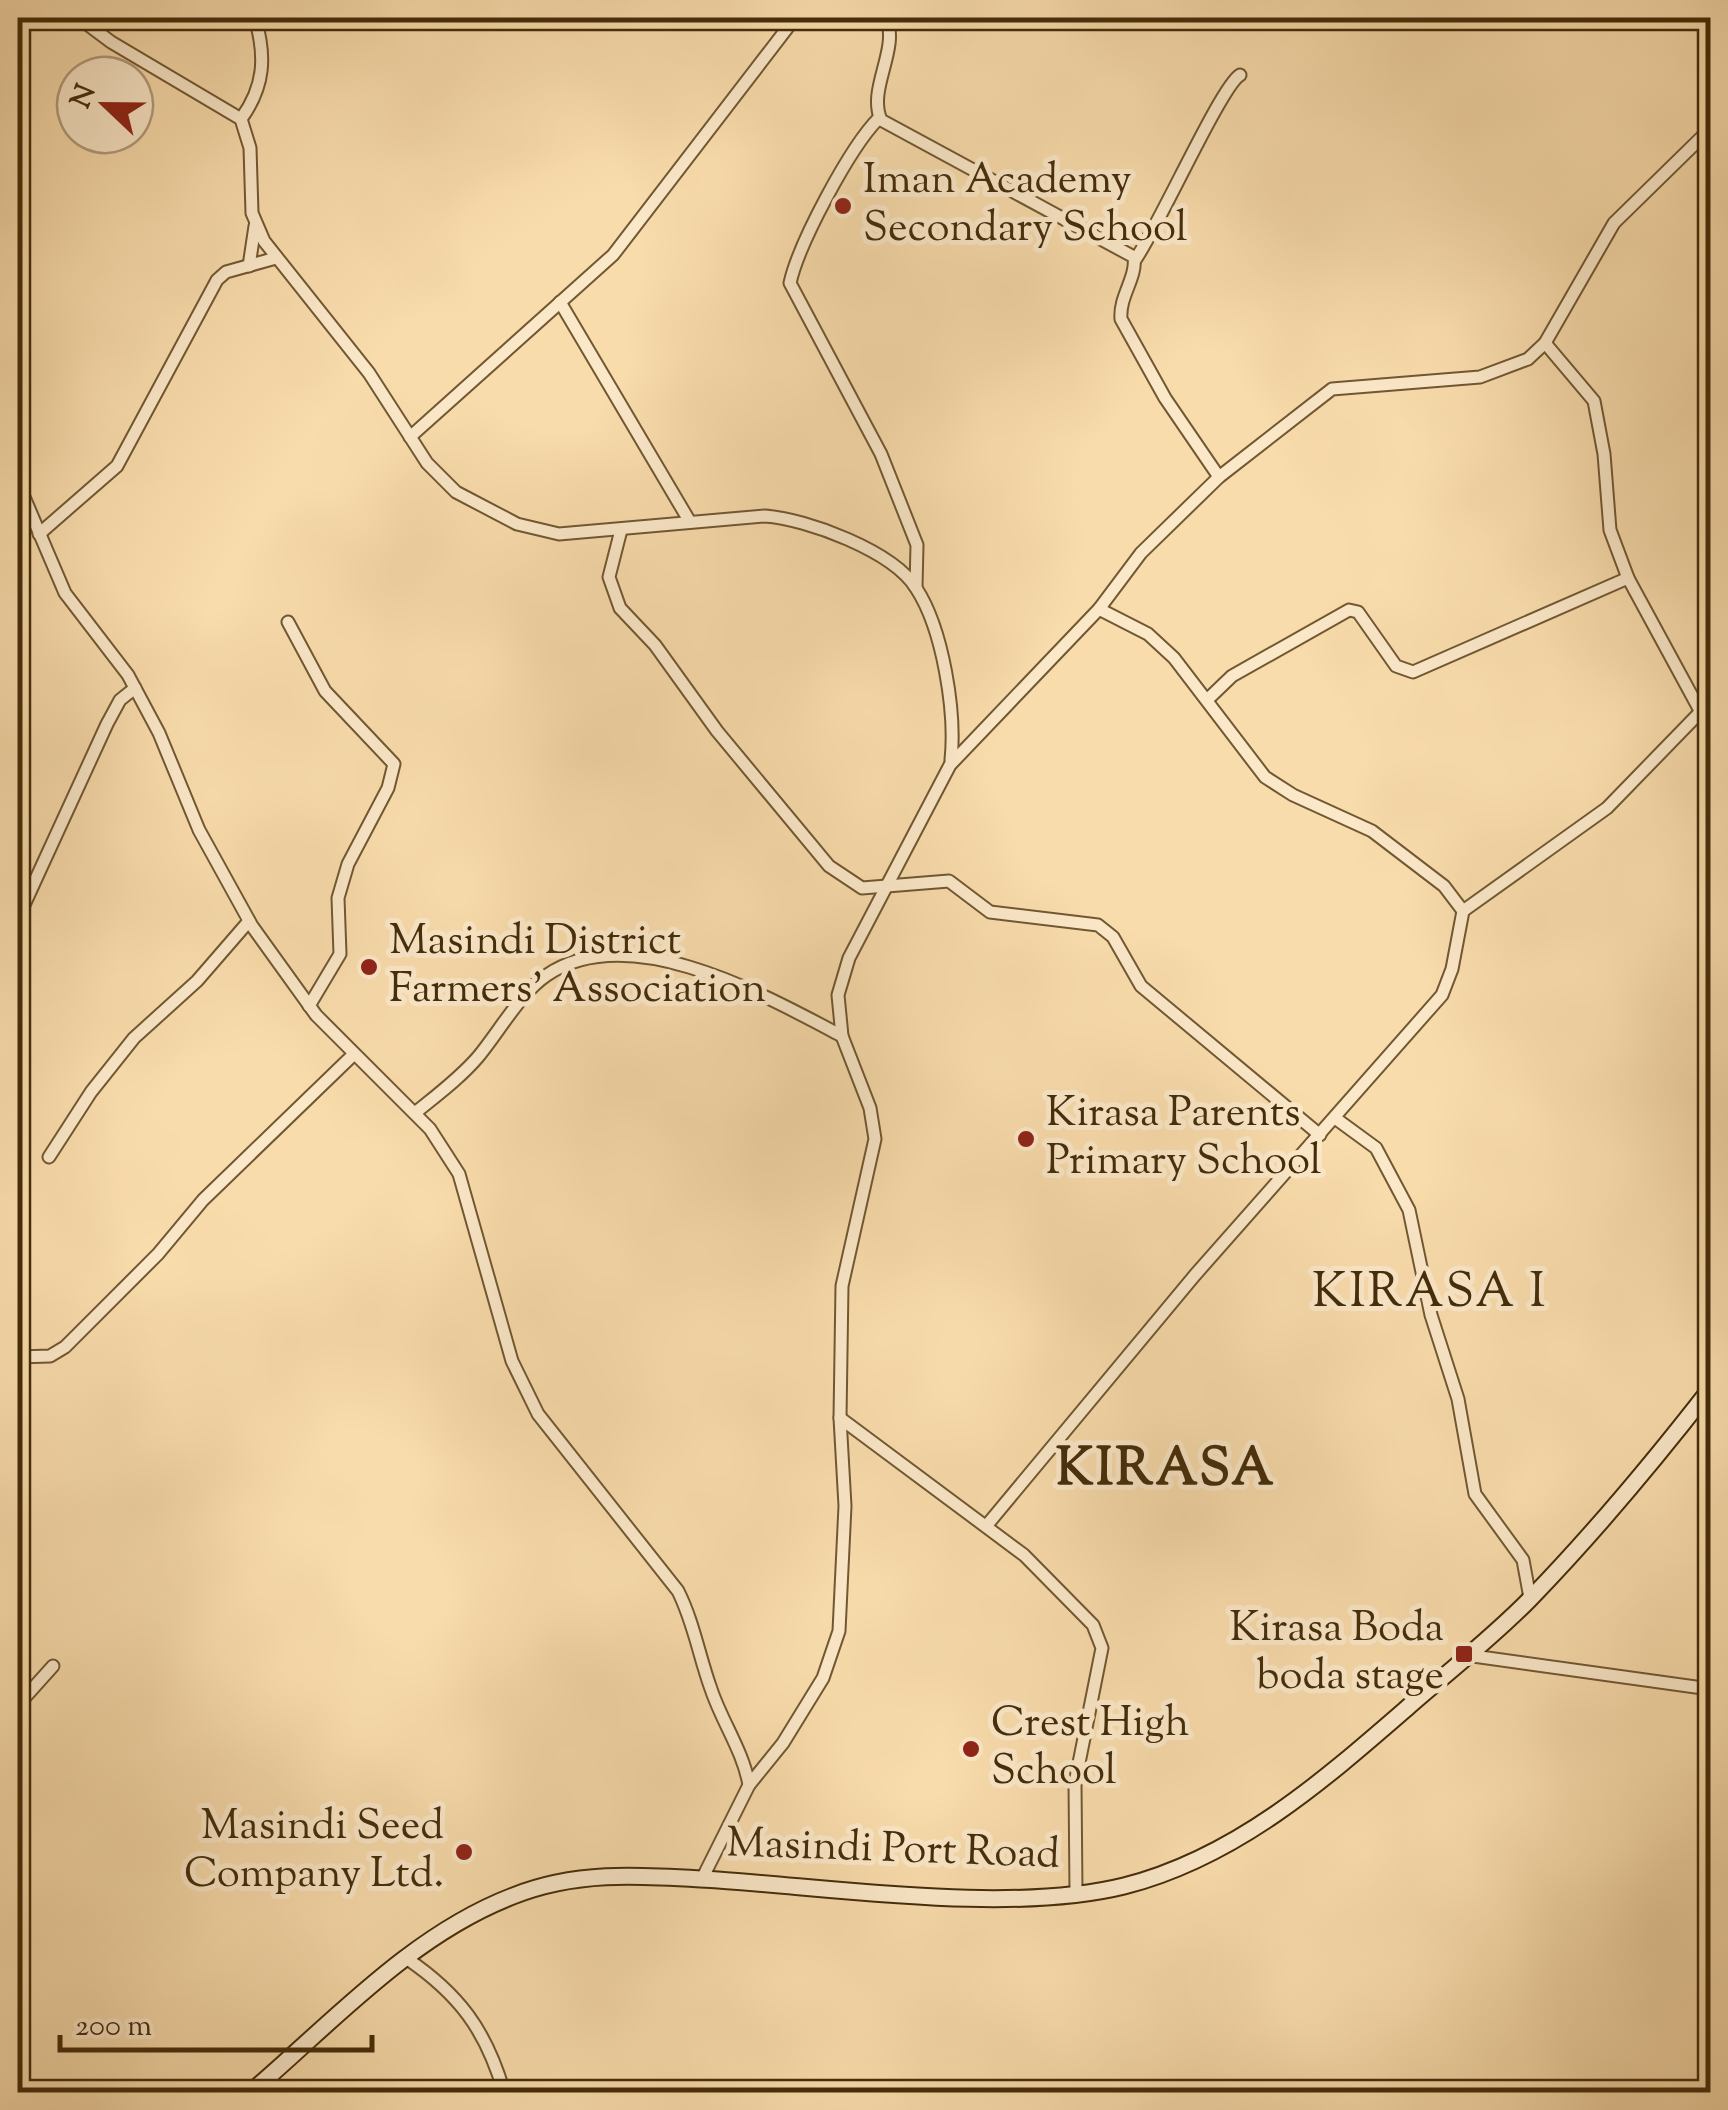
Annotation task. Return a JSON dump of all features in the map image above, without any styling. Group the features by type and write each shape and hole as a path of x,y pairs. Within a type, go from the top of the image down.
{"main road":[{"name":"Masindi Port Road","path":"251,2092 406,1958 470,1917 536,1889 622,1874 907,1893 1037,1897 1122,1886 1175,1868 1246,1833 1307,1794 1530,1598 1710,1389"}],"street":[{"path":"79,18 111,42 241,119 250,148 255,222 249,266"},
{"path":"241,119 254,98 264,66 255,18"},
{"path":"410,437 642,222 794,18"},
{"path":"886,18 889,30 877,104 879,118 856,147 801,251 790,283 880,454 918,545 916,587"},
{"path":"1219,477 1165,398 1124,327 1120,304 1135,260 1185,173 1226,88 1240,75"},
{"path":"879,118 1126,250 1135,260"},
{"path":"702,1879 749,1785 784,1742 823,1678 838,1632 846,1506 840,1418 842,1286 875,1139 870,1108 842,1036 838,1015 841,977 950,764 1099,609 1141,553 1219,477 1332,388 1480,376 1528,359 1545,344 1614,224 1710,129"},
{"path":"255,222 276,258 310,295 427,463 456,492 517,524 560,534 787,518 876,556 904,573 930,614 951,702 950,764"},
{"path":"39,534 117,466 214,283 226,272 276,258"},
{"path":"560,302 690,522"},
{"path":"1545,344 1594,401 1604,454 1610,530 1628,578 1710,729"},
{"path":"18,483 23,511 39,534 65,594 116,656 135,688 159,733 200,830 250,921 308,1006 415,1113 467,1188 521,1382 538,1414 569,1456 678,1591 693,1624 710,1688 745,1763 749,1785"},
{"path":"621,530 608,577 620,608 655,644 716,731 829,866 862,888 950,881 990,912 1098,925 1113,937 1141,986 1320,1136"},
{"path":"1206,700 1232,676 1338,613 1358,612 1396,666 1413,672 1628,578"},
{"path":"1099,609 1148,634 1206,700 1265,777 1293,796 1372,832 1444,886 1463,911"},
{"path":"288,622 325,691 394,764 388,788 361,836 343,881 336,909 340,954 308,1006"},
{"path":"18,918 107,724 120,700 135,688"},
{"path":"987,1525 1195,1276 1442,995 1452,969 1463,911 1607,808 1710,702"},
{"path":"49,1157 91,1092 134,1038 197,982 250,921"},
{"path":"415,1113 463,1074 548,974 612,953 642,956 748,989 842,1036"},
{"path":"18,1357 50,1356 65,1348 158,1254 203,1200 353,1055"},
{"path":"1335,1118 1376,1148 1409,1210 1431,1314 1458,1399 1475,1494 1523,1560 1530,1598"},
{"path":"840,1418 987,1525 1024,1556 1093,1626 1102,1648 1074,1782 1076,1892"},
{"path":"1466,1654 1710,1689"},
{"path":"18,1704 52,1666"},
{"path":"406,1958 438,1980 472,2015 504,2092"}],"place":[{"name":"Iman Academy Secondary School","path":"843,206"},
{"name":"Masindi District Farmers' Association","path":"369,967"},
{"name":"Kirasa Parents Primary School","path":"1026,1139"},
{"name":"Kirasa Boda boda stage","path":"1464,1654"},
{"name":"Crest High School","path":"971,1749"},
{"name":"Masindi Seed Company Ltd.","path":"464,1852"}],"district":[{"name":"KIRASA I","path":"1430,1294"},
{"name":"KIRASA","path":"1166,1471"}]}
